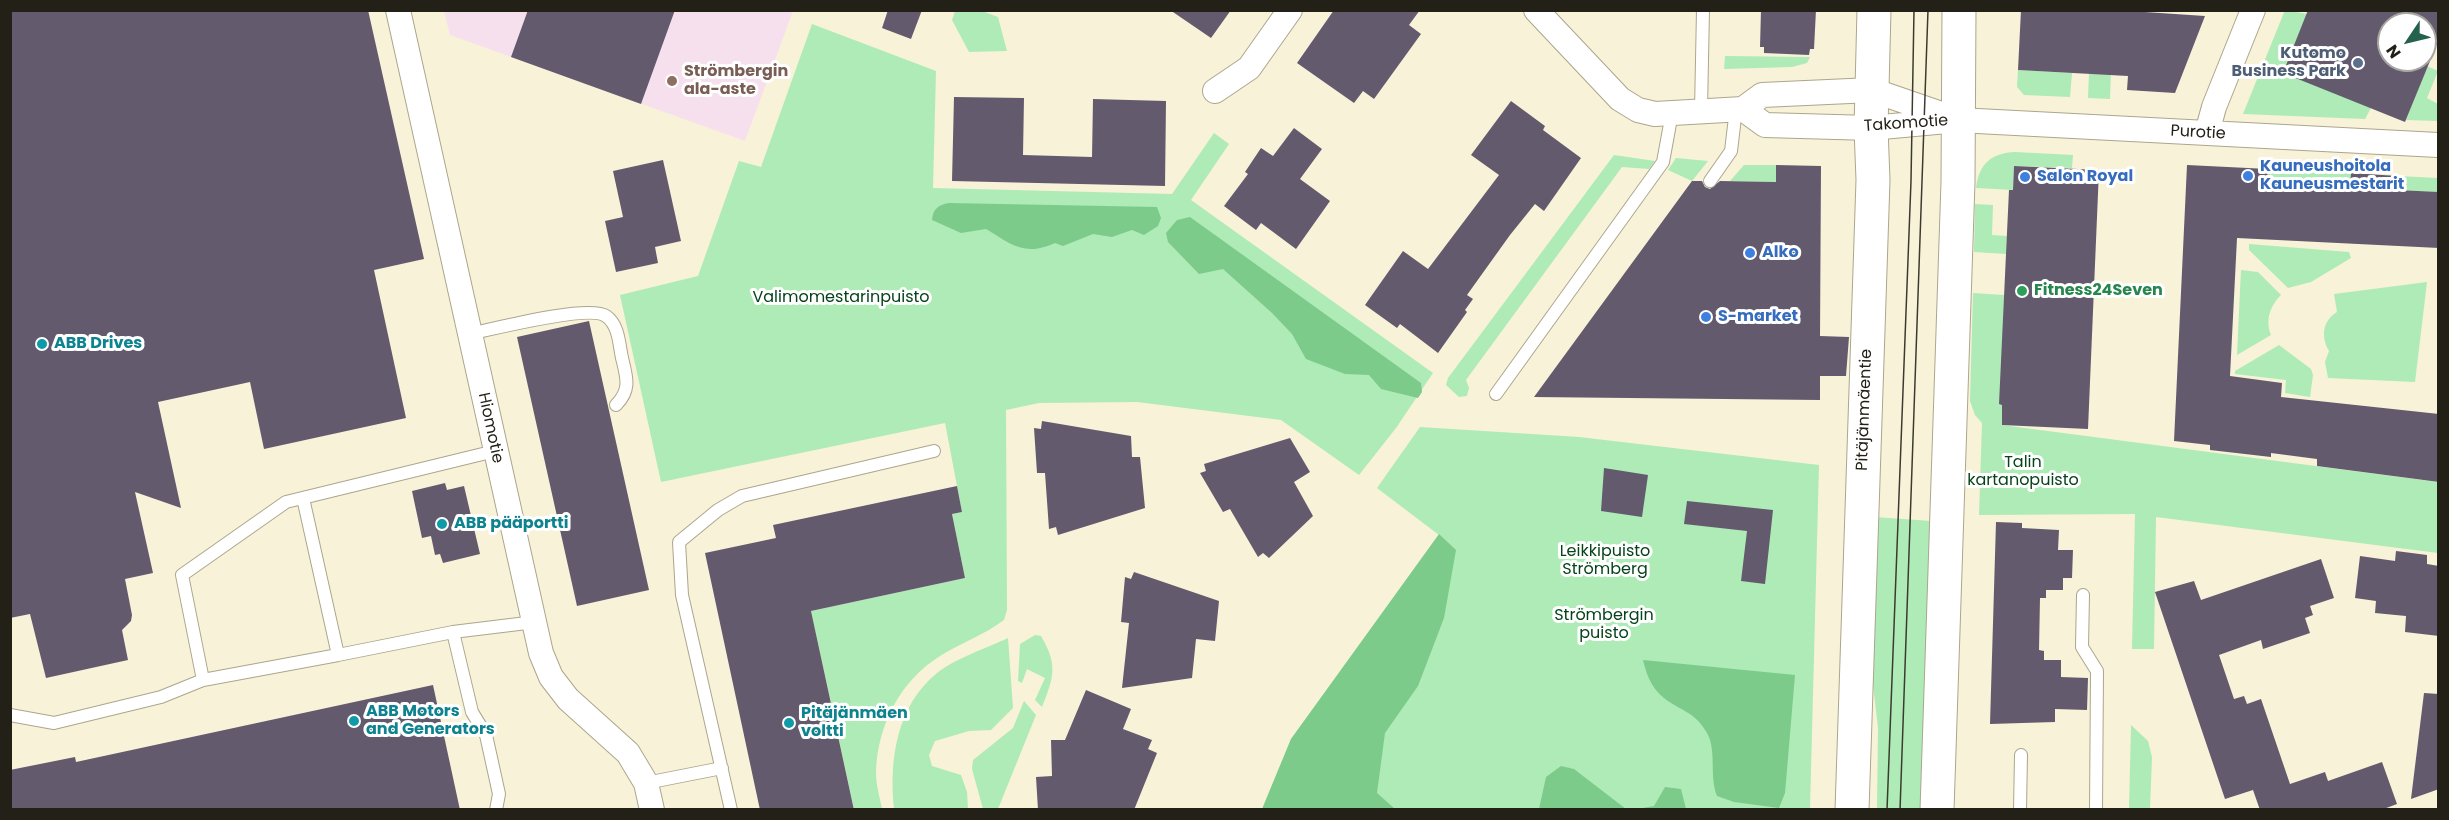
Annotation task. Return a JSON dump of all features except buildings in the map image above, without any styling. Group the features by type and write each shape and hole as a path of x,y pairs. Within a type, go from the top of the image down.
{"main road":[{"name":"Pitäjänmäentie","path":"1852,810 1873,180 1871,128 1874,10"},
{"path":"1937,810 1958,182 1959,10"}],"street":[{"name":"Hiomotie","path":"398,10 541,653 551,677 568,699 628,753 646,783 652,810"},
{"path":"1215,91 1249,68 1290,10"},
{"name":"Takomotie","path":"1536,10 1620,99 1638,110 1655,114 1739,109 1762,95 1872,90 1958,120"},
{"path":"2207,133 2214,107 2253,10"},
{"name":"Takomotie","path":"1739,109 1765,125 1871,128 1958,120"},
{"name":"Purotie","path":"1958,120 2439,145"}],"lane":[{"path":"1701,111 1703,10"},
{"path":"1710,181 1731,151 1739,109"},
{"path":"1496,393 1663,162 1672,113"},
{"path":"469,334 547,318 596,312 604,314 615,327 627,382 624,397 616,405"},
{"path":"203,680 182,575 285,502 495,451"},
{"path":"731,810 682,595 679,542 718,510 742,496 934,451"},
{"path":"303,498 338,654"},
{"path":"2083,595 2082,647 2097,671 2096,810"},
{"path":"10,715 54,723 161,697 203,680 453,632 535,622"},
{"path":"453,632 472,712 486,735 499,794 496,810"},
{"path":"2020,810 2021,755"},
{"path":"646,783 722,768"}],"shaded area":[{"name":"Strömbergin ala-aste","path":"444,11 793,11 745,141 450,35"}],"green space":[{"path":"2285,10 2307,14 2371,108 2365,119 2243,114"},
{"path":"955,11 982,11 998,17 1007,51 969,52 952,20"},
{"path":"2113,11 2110,99 2088,98 2089,73"},
{"name":"Valimomestarinpuisto","path":"812,24 936,71 933,188 1172,194 1214,133 1229,144 1191,200 1433,373 1396,428 1359,475 1281,420 1137,402 1039,403 1006,410 1007,610 1004,620 940,656 913,678 902,692 886,722 877,756 876,778 882,809 854,809 811,611 965,578 952,514 962,512 945,423 661,482 620,295 698,276 739,161 761,167"},
{"path":"1725,56 1810,57 1807,63 1792,67 1724,69"},
{"path":"2018,70 2072,73 2070,97 2024,95 2017,87"},
{"path":"2438,71 2427,98 2438,104 2438,121 2406,120 2425,72"},
{"path":"2015,152 2073,155 2072,168 2014,166 2013,190 1976,188 1980,172 1988,161 1999,155"},
{"path":"1614,155 1655,161 1649,169 1622,167 1466,380 1469,388 1467,396 1459,397 1446,385 1448,378"},
{"path":"1676,158 1708,161 1692,181 1668,170"},
{"path":"1744,165 1776,165 1776,182 1730,181"},
{"path":"2268,169 2351,173 2350,188 2267,184"},
{"path":"2398,176 2438,178 2438,192 2397,190"},
{"path":"949,203 1157,207 1161,218 1158,226 1144,235 1132,230 1112,237 1093,234 1063,246 1055,243 1035,249 1026,249 1011,244 986,229 961,233 932,220 937,208"},
{"path":"1975,204 1993,205 1992,235 2007,236 2006,254 1974,252"},
{"path":"1190,217 1421,383 1422,392 1418,398 1381,389 1369,375 1345,374 1306,359 1292,334 1223,269 1199,274 1168,242 1166,233 1177,220"},
{"path":"2249,244 2349,252 2351,258 2311,282 2288,288 2249,250"},
{"path":"2241,270 2258,272 2281,295 2270,313 2268,324 2271,335 2237,355"},
{"path":"2427,282 2415,382 2328,378 2325,362 2329,351 2324,330 2328,320 2337,312 2334,294"},
{"name":"Talin kartanopuisto","path":"1973,293 2004,295 2002,425 2438,482 2438,553 2156,517 2154,649 2132,649 2135,514 1979,515 1982,423 1975,415 1970,401"},
{"path":"2279,345 2311,369 2313,375 2310,397 2285,393 2286,380 2235,374 2235,371"},
{"name":"Strömbergin puisto","path":"1420,427 1579,437 1819,465 1810,809 1262,810 1291,739 1439,535 1377,488"},
{"path":"1875,517 1931,521 1921,809 1877,809 1878,728 1871,667"},
{"path":"1439,534 1456,550 1444,618 1418,686 1385,733 1377,793 1395,809 1262,809 1291,739"},
{"path":"1035,635 1041,636 1052,663 1051,679 1042,707 1035,700 1045,678 1027,669 1022,683 1018,681 1020,644"},
{"path":"1008,638 1013,708 991,730 969,731 935,741 929,755 932,766 961,775 967,792 968,809 894,809 893,773 898,736 912,702 923,686 944,668 961,658"},
{"path":"1643,660 1795,675 1785,793 1779,808 1734,802 1717,796 1713,780 1712,748 1707,733 1700,722 1664,698 1656,689 1648,677"},
{"path":"1024,701 1036,715 998,809 983,809 972,769 973,760 1013,728"},
{"path":"2131,725 2148,741 2152,757 2150,809 2129,809"},
{"path":"1561,766 1574,769 1626,809 1539,809 1546,777"},
{"path":"1665,787 1681,789 1686,809 1637,809 1654,806"}],"tram line":[{"path":"1887,810 1911,181 1914,10"},
{"path":"1900,810 1928,10"}],"place":[{"name":"Kutomo Business Park","path":"2358,63"},
{"name":"Strömbergin ala-aste","path":"672,81"},
{"name":"Kauneushoitola Kauneusmestarit","path":"2248,176"},
{"name":"Salon Royal","path":"2025,177"},
{"name":"Alko","path":"1750,253"},
{"name":"Fitness24Seven","path":"2022,291"},
{"name":"S-market","path":"1706,317"},
{"name":"ABB Drives","path":"42,344"},
{"name":"ABB pääportti","path":"442,524"},
{"name":"ABB Motors and Generators","path":"354,721"},
{"name":"Pitäjänmäen voltti","path":"789,723"}],"park label":[{"name":"Leikkipuisto Strömberg","path":"1605,561"}]}
